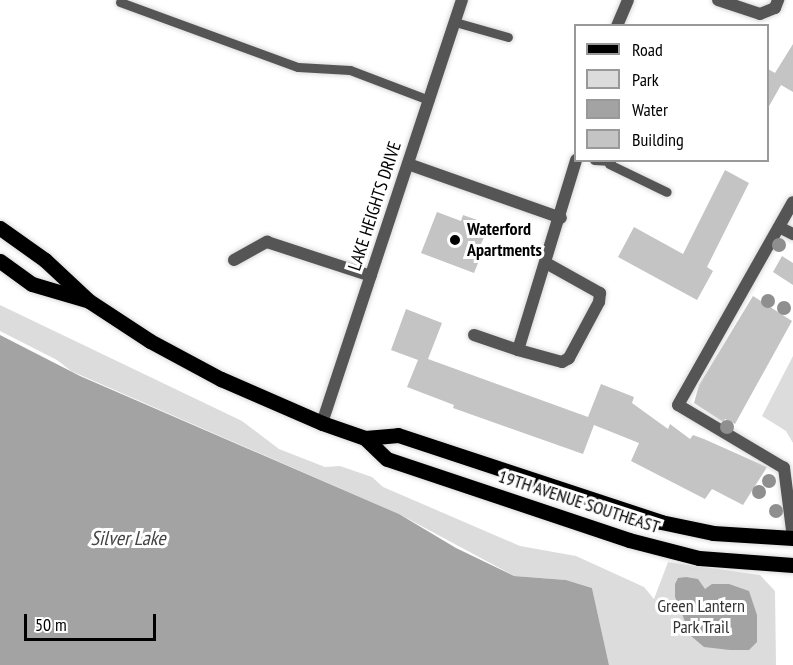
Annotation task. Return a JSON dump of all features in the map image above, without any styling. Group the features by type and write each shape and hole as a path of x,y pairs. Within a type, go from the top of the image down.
{"main road":[{"name":"19TH AVENUE SOUTHEAST","path":"0,228 45,260 89,301 150,341 221,379 322,423 365,438 398,435 661,522 713,533 793,538"},
{"name":"19TH AVENUE SOUTHEAST","path":"0,261 32,284 89,301"},
{"name":"19TH AVENUE SOUTHEAST","path":"365,438 387,459 629,540 699,558 793,566"}],"street":[{"name":"LAKE HEIGHTS DRIVE","path":"322,423 462,0"},
{"path":"618,24 628,0"},
{"path":"718,0 760,14 775,9 778,0"},
{"path":"518,350 561,218 575,162"},
{"path":"408,164 561,218"},
{"path":"793,201 678,405 784,468 793,538"},
{"path":"778,227 793,234"},
{"path":"234,260 267,242 371,276"},
{"path":"474,335 556,363 569,358 599,302 600,293 594,286 546,263"}],"lane":[{"path":"120,2 298,67 350,70 429,100"},
{"path":"455,22 508,36"},
{"path":"610,162 667,192"}],"green space":[{"name":"Green Lantern Park Trail","path":"0,305 242,421 279,449 325,467 340,466 372,477 383,487 520,546 576,556 644,587 654,599 668,562 760,575 775,591 776,665 609,665 592,588 566,580 514,576 399,514 71,371 57,360 0,331"},
{"path":"793,356 793,443 786,431 762,416"}],"water":[{"name":"Silver Lake","path":"0,335 80,376 399,514 456,548 514,576 566,580 592,588 609,665 0,665"},
{"path":"678,578 698,579 705,589 712,584 729,584 749,591 757,615 757,642 749,650 704,647 691,636 675,597 675,584"}],"building":[{"path":"793,44 793,92 781,85 769,106 769,70 775,73"},
{"path":"725,170 749,183 707,267 713,271 697,300 618,257 634,227 683,254"},
{"name":"Waterford Apartments","path":"437,212 461,221 463,215 483,222 479,232 485,235 481,244 485,246 474,273 421,253"},
{"path":"782,256 793,263 793,285 773,272"},
{"path":"753,296 792,321 735,424 725,419 723,422 694,403 699,385"},
{"path":"406,309 442,323 428,359 588,417 601,384 634,397 632,403 668,429 670,424 690,439 693,435 704,439 767,467 743,505 712,489 705,499 631,461 639,443 594,425 583,454 453,408 454,405 407,387 418,360 391,350"}],"place":[{"name":"Waterford Apartments","path":"455,240"}]}
